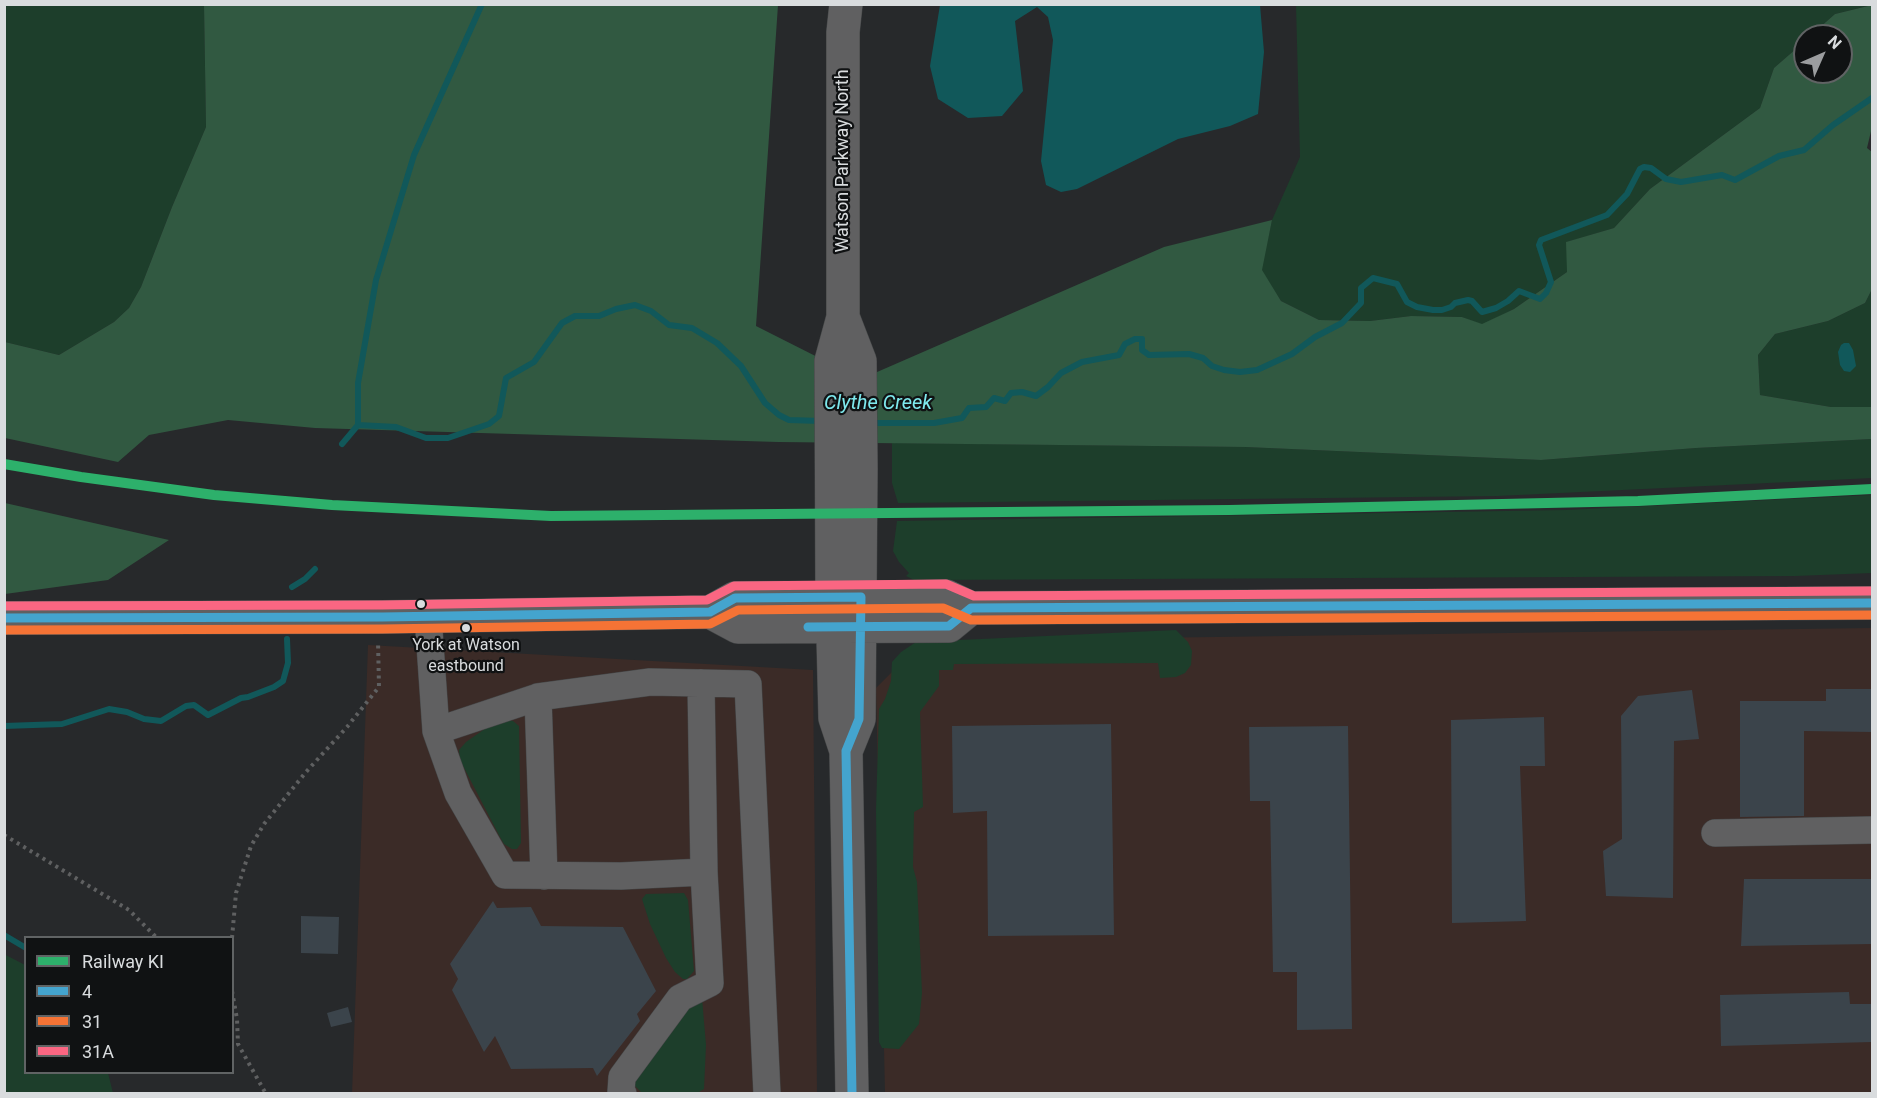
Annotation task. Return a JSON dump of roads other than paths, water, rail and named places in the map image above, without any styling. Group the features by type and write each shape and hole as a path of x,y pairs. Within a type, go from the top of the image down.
{"main road":[{"name":"Watson Parkway North","path":"846,4 843,32 843,317 860,361 846,392 846,612 835,718 846,751 852,1094"},
{"path":"4,618 378,617 710,612 738,627 946,596 971,608 1872,603"}],"lane":[{"path":"428,616 436,731 458,793 505,875 621,876 704,872"},
{"path":"436,731 538,697 650,682 748,684 767,1094"},
{"path":"623,1094 621,1092 622,1077 680,998 710,983 704,872 701,683"},
{"path":"538,697 544,876"},
{"path":"1715,832 1872,830"}],"water":[{"path":"940,5 1260,5 1264,52 1258,114 1230,126 1178,139 1077,189 1061,192 1046,185 1041,161 1053,40 1048,17 1037,7 1015,21 1023,91 1002,116 968,118 938,99 930,66"},
{"path":"1844,343 1849,343 1853,350 1856,366 1850,372 1844,371 1840,365 1838,352"}],"waterway":[{"path":"358,425 358,383 376,280 414,155 482,4"},
{"name":"Clythe Creek","path":"870,423 934,423 962,418 969,408 986,407 994,398 1005,401 1011,393 1022,392 1036,396 1061,373 1082,362 1119,355 1125,344 1135,339 1142,339 1142,350 1149,355 1189,354 1203,358 1212,366 1224,370 1240,372 1257,370 1292,354 1315,337 1342,323 1361,303 1361,288 1373,278 1397,284 1407,302 1417,307 1433,310 1442,310 1455,303 1468,300 1472,301 1482,312 1496,308 1519,291 1540,299 1551,282 1539,245 1541,240 1607,215 1627,194 1640,169 1651,168 1666,179 1681,182 1722,175 1735,180 1779,156 1804,150 1833,125 1872,98"},
{"name":"Clythe Creek","path":"342,444 358,425 396,427 426,438 448,438 489,424 499,416 506,378 534,362 562,323 575,316 599,316 635,305 651,311 669,325 692,328 717,343 741,366 765,403 779,415 789,420 821,421"},
{"name":"Clythe Creek","path":"292,587 315,569"},
{"name":"Clythe Creek","path":"4,726 62,724 109,709 127,712 144,719 161,721 186,706 194,705 208,715 241,698 274,687 283,681 288,663 287,639"},
{"path":"4,935 24,947"}],"rail line":[{"name":"KI","path":"4,464 214,495 332,505 551,516 1229,510 1638,501 1872,489"}],"place":[{"name":"York at Watson eastbound","path":"466,628"}]}
